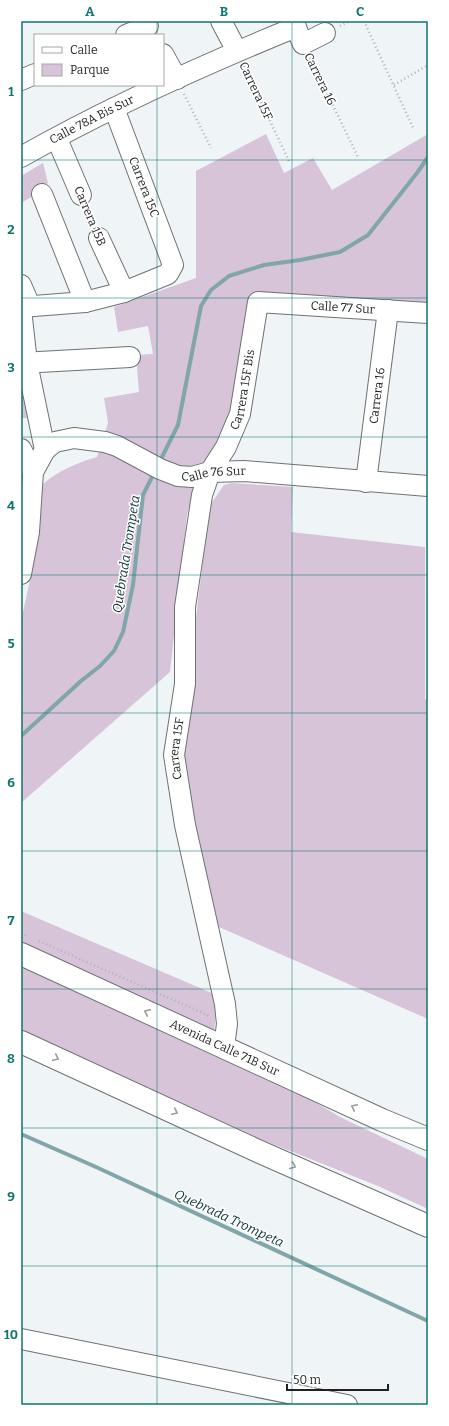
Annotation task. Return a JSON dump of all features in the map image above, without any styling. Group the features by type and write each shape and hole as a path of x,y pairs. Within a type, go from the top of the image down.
{"highway":[{"name":"Avenida Calle 71B Sur","path":"28,944 224,1047 382,1120 428,1139"},
{"path":"21,1042 260,1152 428,1226"},
{"path":"382,1120 428,1148"},
{"path":"337,1185 428,1214"}],"street":[{"name":"Carrera 15F","path":"222,21 237,51"},
{"path":"129,34 149,27"},
{"name":"Calle 78A Bis Sur","path":"164,85 237,51 298,30 325,33"},
{"path":"164,56 177,79"},
{"path":"21,80 34,74"},
{"name":"Calle 78A Bis Sur","path":"21,157 114,108 162,86"},
{"name":"Carrera 15C","path":"114,108 173,265 168,274 124,292"},
{"name":"Carrera 15B","path":"57,139 81,195"},
{"path":"42,194 85,302"},
{"name":"Carrera 15B","path":"99,238 124,292"},
{"path":"21,285 24,307 24,363 45,450 27,472"},
{"path":"24,307 85,302 124,292"},
{"name":"Calle 77 Sur","path":"258,302 428,313"},
{"name":"Carrera 15F Bis","path":"210,472 226,447 240,414 258,302"},
{"name":"Carrera 16","path":"366,482 388,310"},
{"path":"24,363 130,357"},
{"name":"Calle 76 Sur","path":"45,450 55,442 74,438 105,442 117,446 160,469 178,476 192,476 210,472 244,471 428,486"},
{"path":"21,450 27,472 25,532 21,574"},
{"name":"Carrera 15F","path":"210,472 202,495 185,607 185,684 174,755 197,911 217,964 225,1004 227,1024 224,1047"},
{"path":"21,1339 347,1405"}],"path":[{"path":"364,21 414,130"},
{"name":"Carrera 16","path":"298,30 358,157"},
{"name":"Carrera 15F","path":"237,51 289,161"},
{"path":"394,85 428,66"},
{"path":"177,79 211,148"},
{"name":"Carrera 15B","path":"81,195 99,238"},
{"path":"21,933 28,944 227,1024"}],"green space":[{"path":"266,134 284,173 313,158 332,190 428,134 428,303 258,296 233,403 191,501 187,515 170,672 21,803 21,621 30,580 43,484 68,468 97,457 108,423 104,398 139,392 136,355 153,354 148,326 118,332 114,307 196,278 196,171"},
{"path":"43,163 48,183 35,195 21,203 21,176"},
{"path":"21,363 29,418 21,418"},
{"path":"231,483 293,487 291,532 425,547 425,699 428,700 428,1019 219,927 199,849 181,737 210,505 224,485"},
{"path":"21,911 214,994 216,1016 214,1031 21,946"},
{"path":"21,966 208,1053 300,1093 340,1117 428,1159 428,1209 378,1186 240,1131 21,1032"}],"waterway":[{"name":"Quebrada Trompeta","path":"160,461 178,425 201,306 211,290 229,276 264,265 340,252 368,235 428,157"},
{"name":"Quebrada Trompeta","path":"21,736 81,681 100,666 114,651 123,632 133,585 143,495 152,477"},
{"name":"Quebrada Trompeta","path":"21,1134 96,1167 428,1321"}]}
